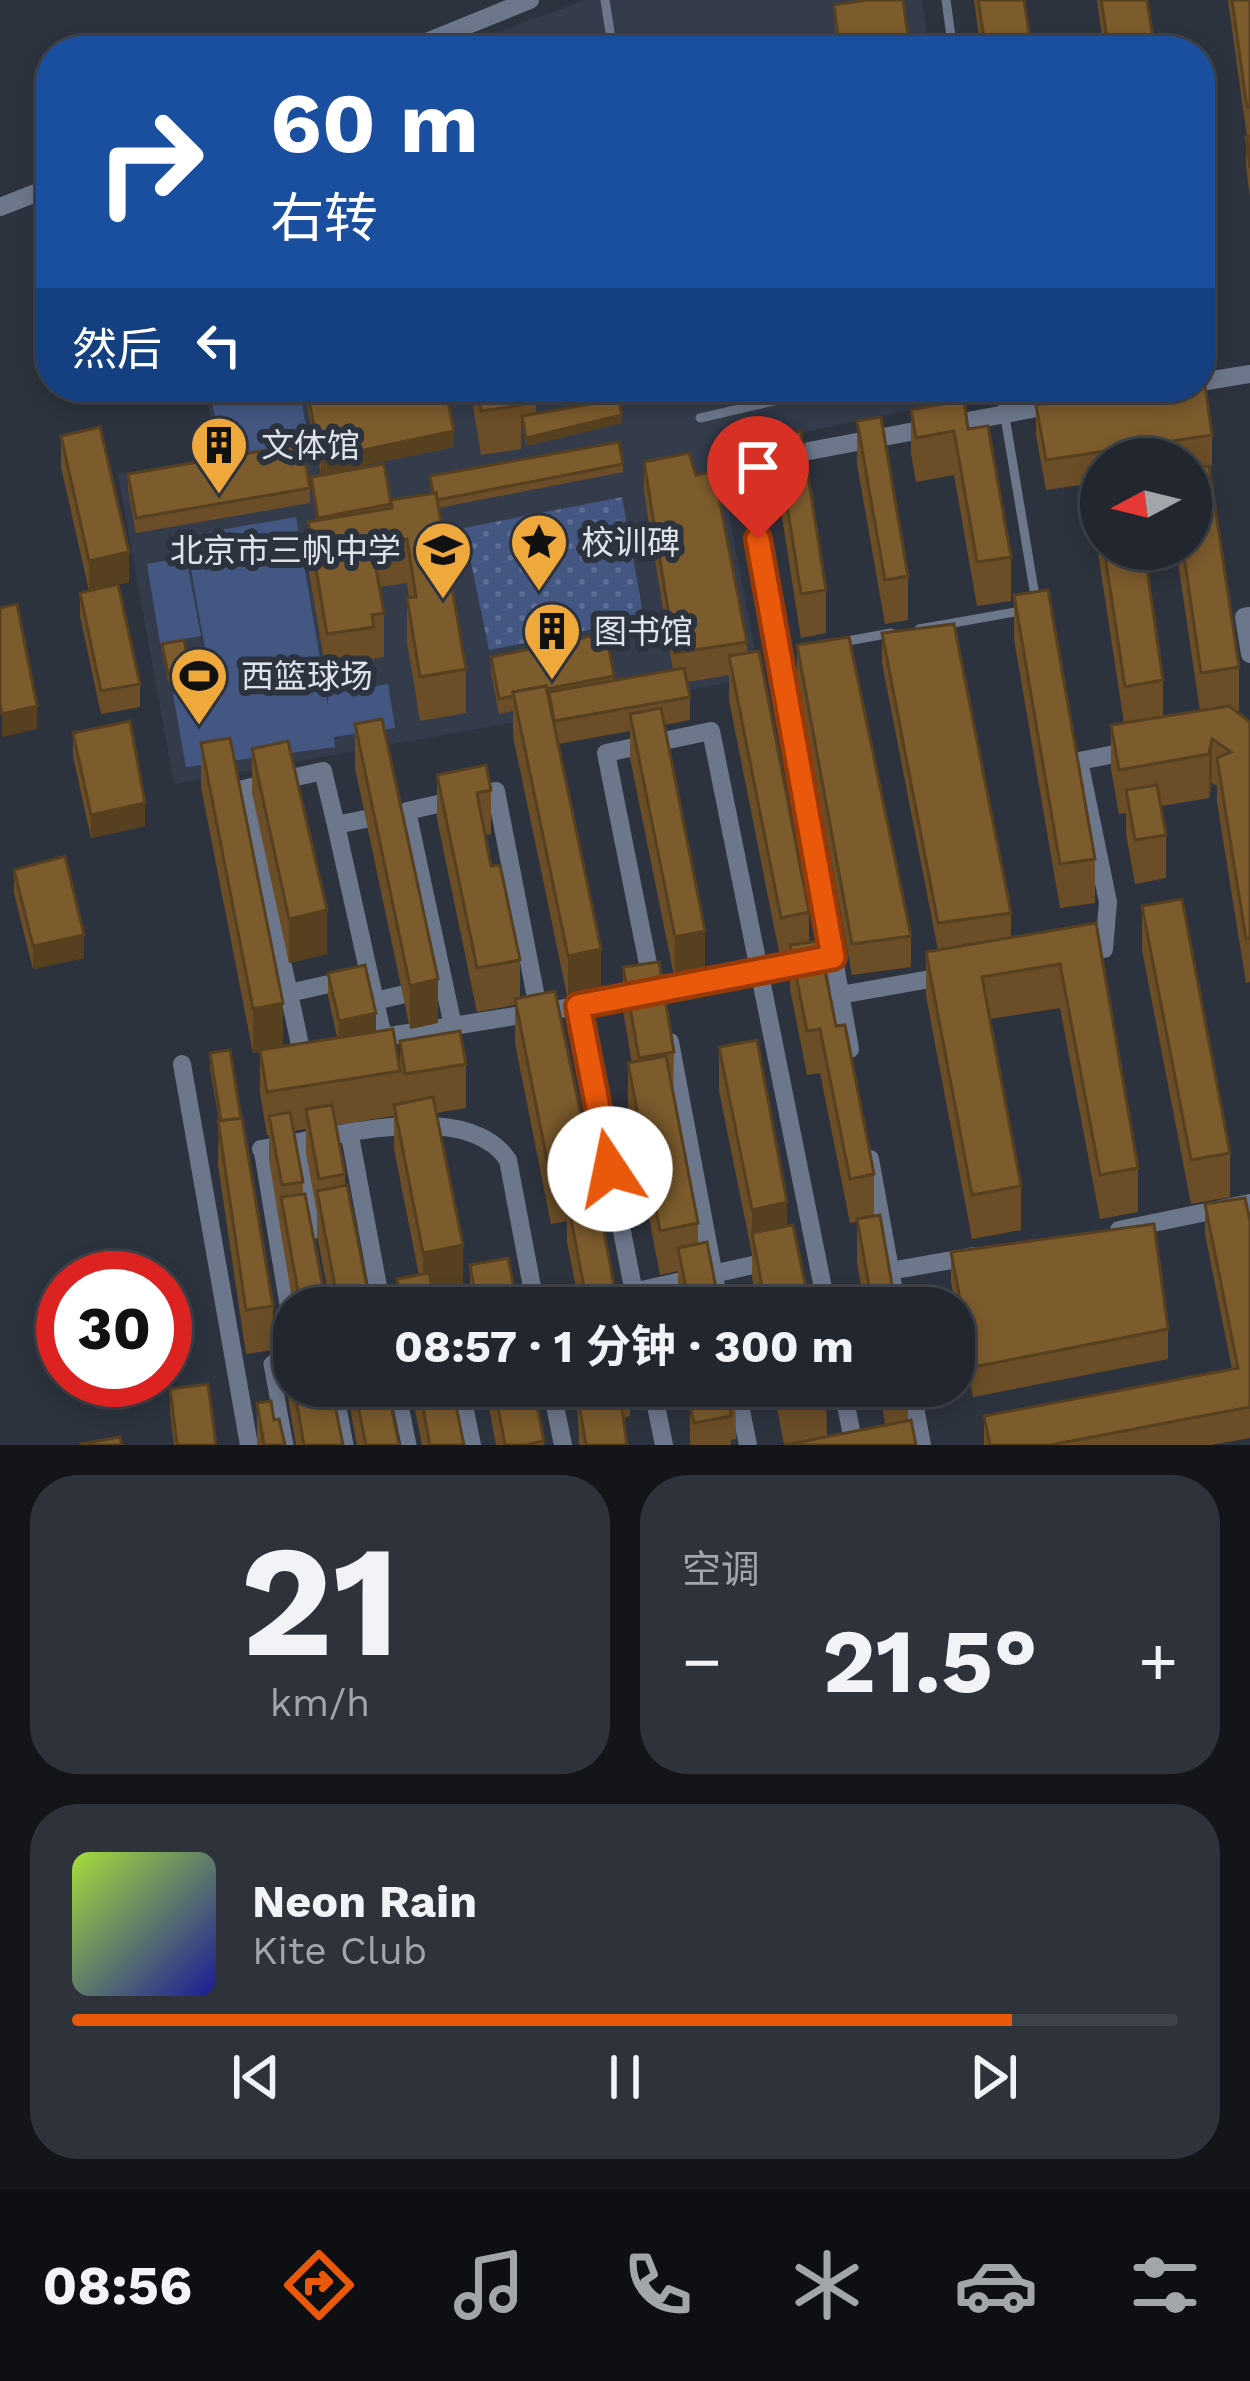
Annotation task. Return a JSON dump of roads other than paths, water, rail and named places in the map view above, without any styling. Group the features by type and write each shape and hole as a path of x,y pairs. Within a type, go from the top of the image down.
{"street":[{"path":"441,36 530,0"},
{"path":"0,207 36,193"},
{"path":"1215,380 1250,374"},
{"path":"852,1064 745,463 1067,402"},
{"path":"1250,616 1244,617 1250,654"},
{"path":"716,1287 606,753 711,731 823,1287"},
{"path":"1060,956 1104,949 1108,902 1079,761 1164,745"},
{"path":"300,1045 243,789 323,771 383,1037 538,1008 578,1006 833,957"},
{"path":"335,825 496,791 538,1008"},
{"path":"407,811 453,1026"},
{"path":"840,995 972,972"},
{"path":"289,994 369,975"},
{"path":"375,1001 445,985"},
{"path":"578,1006 632,1287"},
{"path":"182,1064 249,1445"},
{"path":"286,1445 271,1364 294,1346 261,1149 453,1125 495,1141 508,1160 531,1286 526,1287"},
{"path":"865,1133 893,1287"},
{"path":"315,1251 335,1227 350,1136"},
{"path":"300,1143 335,1227 370,1287"},
{"path":"1091,1235 1250,1203"},
{"path":"275,1238 335,1227"},
{"path":"674,1287 815,1251"},
{"path":"890,1271 1002,1251"},
{"path":"338,1407 346,1445"},
{"path":"401,1407 409,1445"},
{"path":"464,1407 472,1445"},
{"path":"555,1407 563,1445"},
{"path":"656,1407 664,1445"},
{"path":"740,1407 748,1445"},
{"path":"846,1407 854,1445"},
{"path":"912,1407 915,1442"}],"lane":[{"path":"604,0 611,36"},
{"path":"946,0 951,36"},
{"path":"700,418 770,402"},
{"path":"825,645 1036,609 1002,402"},
{"path":"778,652 802,649"}],"place":[{"name":"文体馆","path":"219,496"},
{"name":"校训碑","path":"539,593"},
{"name":"北京市三帆中学","path":"443,601"},
{"name":"图书馆","path":"552,682"},
{"name":"西篮球场","path":"199,727"}]}
